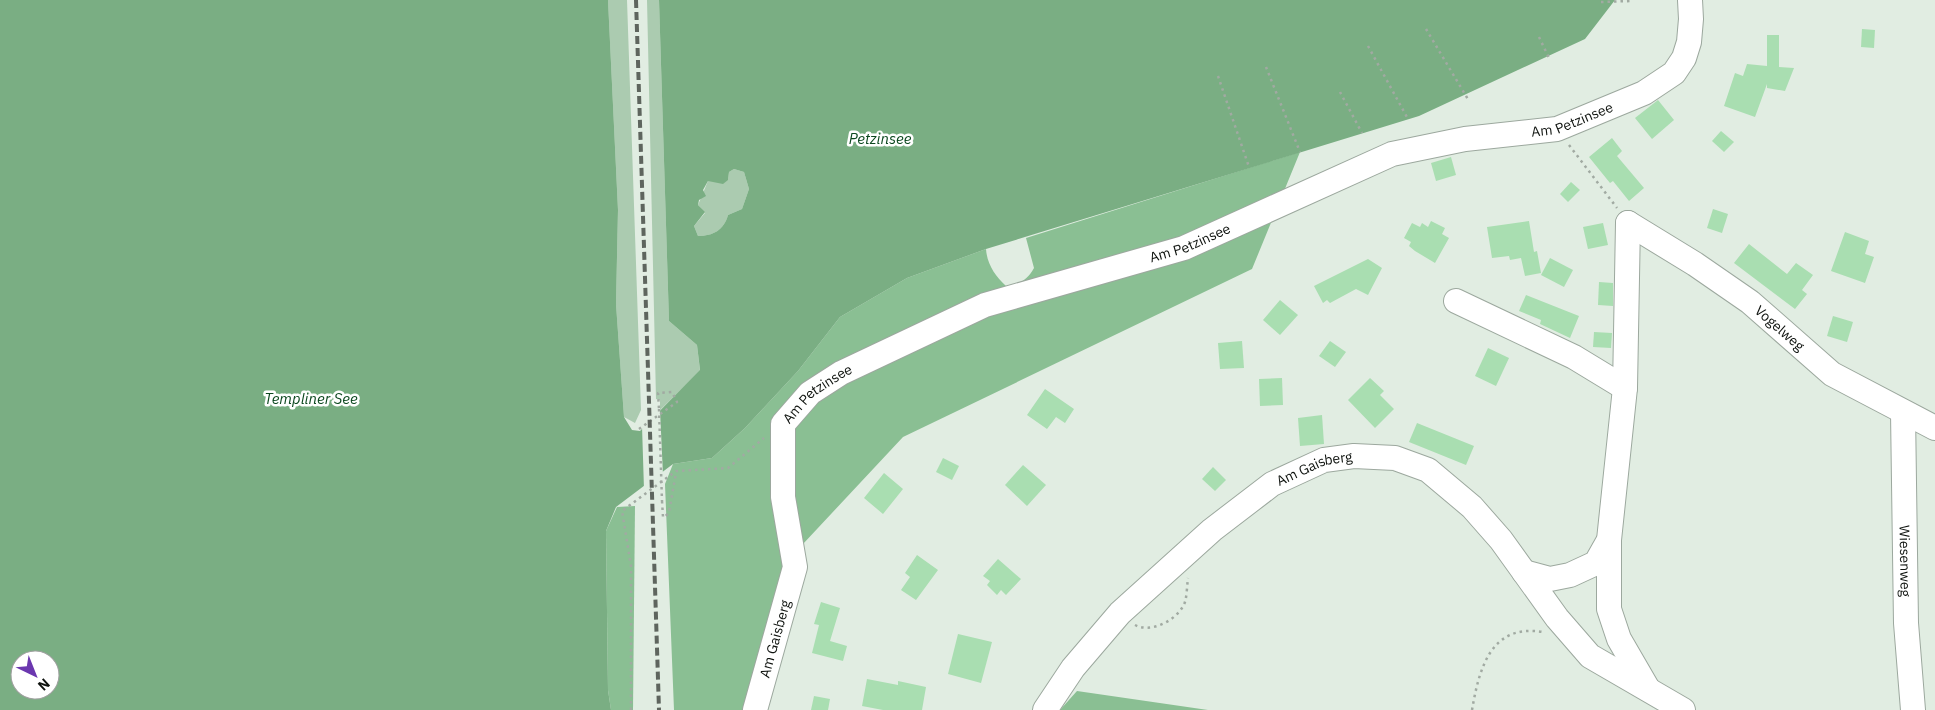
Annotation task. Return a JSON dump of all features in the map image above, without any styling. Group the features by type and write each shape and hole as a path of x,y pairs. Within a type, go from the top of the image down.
{"street":[{"name":"Am Petzinsee","path":"795,567 783,497 784,424 810,393 841,372 985,305 1184,248 1392,154 1466,139 1557,129 1644,93 1674,73 1684,58 1689,42 1690,0"},
{"path":"1628,223 1625,388 1609,540 1609,609 1619,639 1650,691"},
{"name":"Vogelweg","path":"1628,223 1695,264 1750,302 1832,374 1935,428"},
{"path":"1456,301 1574,357 1625,388"},
{"name":"Wiesenweg","path":"1903,412 1906,623 1913,710"},
{"name":"Am Gaisberg","path":"1045,710 1073,668 1120,613 1212,530 1272,484 1324,460 1354,456 1395,458 1428,470 1472,507 1501,540 1556,618 1590,656 1683,710"},
{"path":"1524,572 1550,579 1570,575 1596,563 1609,540"},
{"name":"Am Gaisberg","path":"755,710 795,567"}],"path":[{"path":"1601,2 1632,0"},
{"path":"1426,29 1469,101"},
{"path":"1540,37 1550,60"},
{"path":"1368,46 1408,119"},
{"path":"1266,67 1300,152"},
{"path":"1218,76 1249,167"},
{"path":"1340,92 1362,133"},
{"path":"1557,129 1628,223"},
{"path":"639,429 677,402 672,392 658,393 659,410 662,501 663,517 668,512 676,471"},
{"path":"631,710 631,566 622,511 676,471 728,468 784,424"},
{"path":"1120,613 1138,626 1150,627 1164,624 1174,617 1185,603 1189,565 1183,556"},
{"path":"1472,710 1476,686 1486,657 1497,644 1514,634 1533,630 1551,633"}],"shaded area":[{"path":"608,0 627,0 641,410 635,423 624,417 616,304 618,210"},
{"path":"647,0 659,0 669,321 697,345 700,371 660,410 660,400 656,399"},
{"path":"1300,152 1252,269 903,437 803,544 760,710 674,710 665,484 673,464 712,458 745,428 798,371 840,317 907,278 986,249 990,265 998,278 1006,286 1016,284 1029,276 1034,268 1026,238"},
{"path":"734,169 744,172 749,189 742,209 728,215 724,225 717,231 708,235 698,236 694,226 705,213 698,205 708,181 728,180 729,172"},
{"path":"635,506 633,710 611,710 608,690 606,531 617,507"},
{"path":"1077,691 1208,710 1060,710"}],"water":[{"name":"Templiner See","path":"0,0 608,0 618,210 616,304 624,417 632,430 640,431 700,370 697,345 669,321 659,0 1615,0 1585,39 1419,116 986,249 907,278 840,317 798,371 745,428 712,458 673,464 616,507 606,531 608,690 611,710 0,710","holes":["734,169 744,172 749,189 742,209 728,215 724,225 717,231 708,235 698,236 694,226 705,212 698,205 699,200 706,196 703,190 708,181 723,184 728,180 729,172"]}],"pier":[{"path":"660,410 663,475 644,489 642,426"}],"building":[{"path":"1862,29 1875,30 1874,48 1861,47"},
{"path":"1767,35 1779,35 1779,67 1794,68 1785,91 1767,88 1767,84 1755,117 1724,106 1735,73 1743,76 1747,64 1767,66"},
{"path":"1658,100 1674,120 1652,139 1635,118"},
{"path":"1721,131 1734,142 1724,152 1712,141"},
{"path":"1612,138 1622,151 1617,156 1644,188 1629,201 1613,181 1610,183 1589,157"},
{"path":"1451,157 1456,175 1436,181 1431,163"},
{"path":"1571,182 1580,190 1568,202 1560,194"},
{"path":"1713,209 1728,214 1722,233 1707,228"},
{"path":"1431,221 1445,228 1442,234 1449,238 1435,263 1415,251 1409,246 1411,242 1404,238 1412,223 1420,227 1422,223 1428,227"},
{"path":"1529,221 1534,252 1537,251 1541,273 1525,276 1521,258 1510,260 1509,256 1492,258 1487,227"},
{"path":"1603,223 1608,245 1588,249 1583,227"},
{"path":"1845,232 1869,241 1865,254 1874,257 1865,283 1831,271"},
{"path":"1749,244 1787,274 1796,263 1813,275 1802,290 1807,294 1795,309 1734,263"},
{"path":"1550,258 1573,270 1564,287 1541,275"},
{"path":"1368,259 1382,268 1368,295 1356,289 1330,303 1327,300 1323,303 1314,286"},
{"path":"1599,282 1613,283 1613,306 1598,305"},
{"path":"1526,295 1579,316 1570,338 1540,324 1541,320 1519,311"},
{"path":"1280,300 1298,315 1280,335 1263,320"},
{"path":"1833,316 1853,322 1847,342 1827,336"},
{"path":"1594,332 1612,333 1611,348 1593,347"},
{"path":"1242,341 1244,368 1220,369 1218,343"},
{"path":"1330,341 1346,352 1335,367 1319,356"},
{"path":"1488,348 1509,358 1496,386 1475,376"},
{"path":"1282,378 1283,405 1260,406 1259,379"},
{"path":"1370,378 1384,391 1380,395 1394,409 1375,428 1348,400"},
{"path":"1045,389 1074,409 1065,423 1056,417 1047,429 1027,415"},
{"path":"1322,415 1324,444 1300,446 1298,418"},
{"path":"1417,423 1474,446 1466,465 1409,442"},
{"path":"943,458 959,466 952,480 936,472"},
{"path":"1023,465 1046,485 1027,506 1005,485"},
{"path":"1213,467 1226,480 1215,491 1202,479"},
{"path":"884,473 903,489 883,514 864,498"},
{"path":"917,555 938,570 916,600 901,590 910,577 905,573"},
{"path":"998,559 1021,579 1006,595 1001,590 997,595 987,585 990,581 983,576"},
{"path":"821,602 840,608 830,641 847,646 843,661 812,653 819,625 814,624"},
{"path":"958,634 992,642 981,683 948,674"},
{"path":"867,679 898,685 898,681 926,687 922,710 883,710 862,706"},
{"path":"814,696 830,699 828,710 811,710"}],"railway":[{"path":"636,0 659,710"}],"water label":[{"name":"Petzinsee","path":"880,139"}]}
